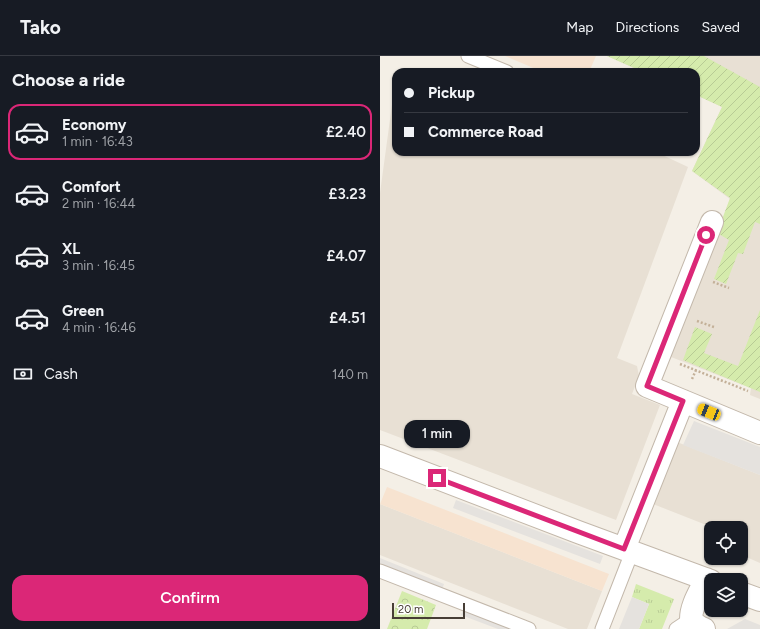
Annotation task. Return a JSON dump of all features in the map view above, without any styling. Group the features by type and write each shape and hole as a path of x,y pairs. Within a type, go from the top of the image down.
{"street":[{"path":"712,222 647,386 760,433"},
{"path":"628,551 683,401"},
{"path":"380,456 704,579"},
{"path":"690,626 693,607 704,587"},
{"path":"748,596 760,600"}],"lane":[{"path":"468,56 496,68"},
{"path":"602,629 628,551"},
{"path":"380,571 529,629"}],"path":[{"path":"708,280 729,288"},
{"path":"693,320 714,327"},
{"path":"677,363 748,391"}],"shaded area":[{"path":"505,56 596,56 591,68 534,68"},
{"path":"607,56 760,56 760,399 750,395 751,388 671,357 730,199 692,171 722,107 700,97 700,68 634,68"},
{"path":"392,105 392,156 665,156 688,167 617,358 637,366 639,376 632,394 660,405 616,520 380,430 380,193"},
{"path":"694,421 760,447 760,475 683,445"},
{"path":"677,442 760,475 760,563 748,558 748,521 704,521 704,524 653,504"},
{"path":"387,487 609,574 602,591 380,504"},
{"path":"456,500 603,556 600,564 453,508"},
{"path":"380,504 602,591 587,629 568,629 380,555"},
{"path":"380,558 444,584 441,592 380,568"},
{"path":"632,597 649,604 639,629 619,629"},
{"path":"465,606 524,629 498,629 461,615"},
{"path":"745,619 760,625 760,629 727,629"}],"green space":[{"path":"607,56 704,56 760,87 760,224 755,222 743,254 738,253 726,284 714,279 729,240 717,233 730,198 692,171 722,107 700,97 700,68 634,68"},
{"path":"760,310 760,392 683,360 695,327 712,334 704,353 738,366"},
{"path":"636,584 674,599 662,629 639,629 649,604 632,597"},
{"path":"402,591 436,605 427,629 387,629"}],"route":[{"path":"437,478 624,549 683,401 647,386 706,235"}]}
